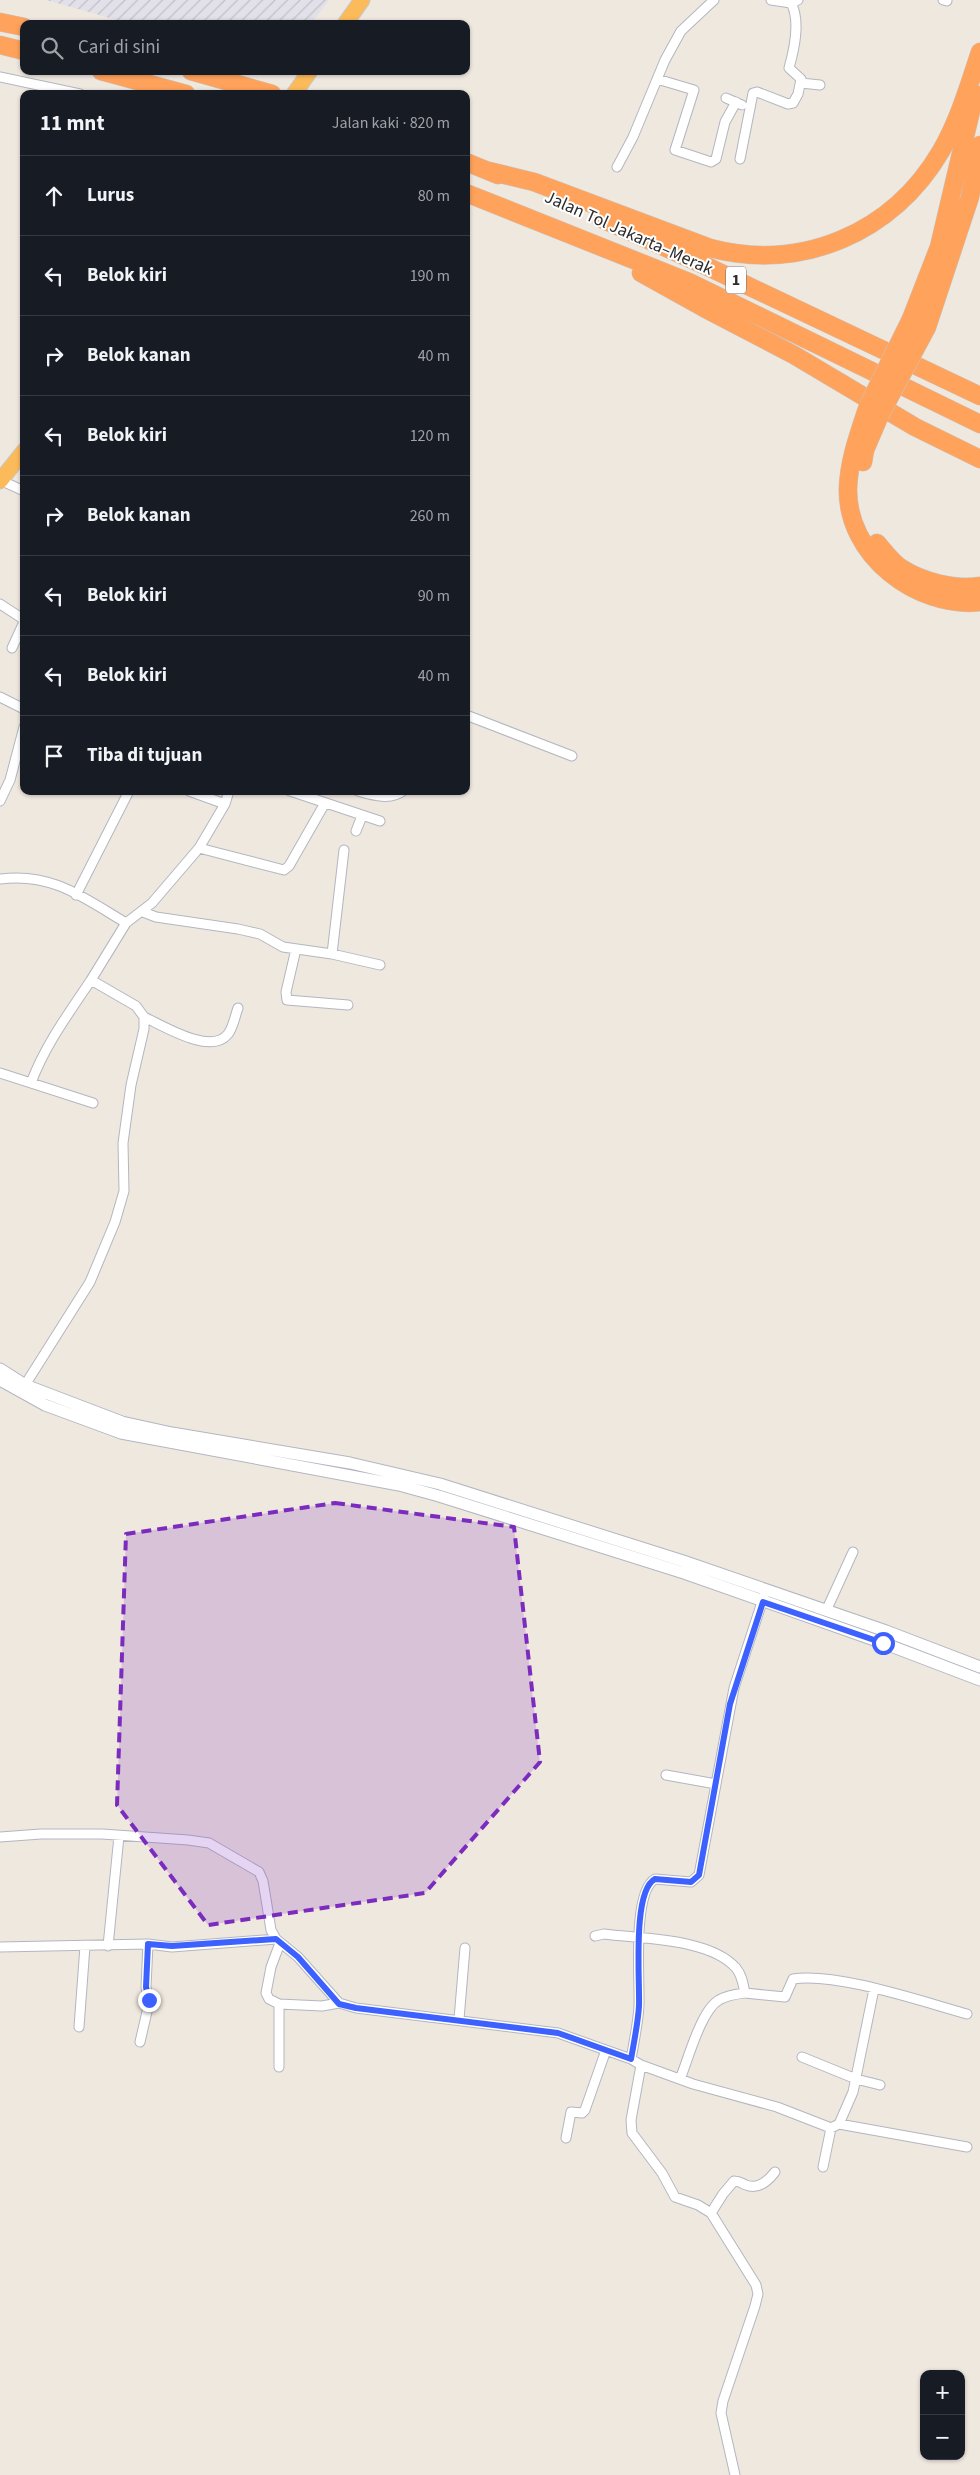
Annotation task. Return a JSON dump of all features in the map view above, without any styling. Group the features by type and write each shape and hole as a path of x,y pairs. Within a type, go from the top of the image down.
{"highway":[{"path":"347,20 362,0"},
{"path":"0,22 20,27"},
{"path":"0,45 20,50"},
{"path":"489,171 534,182 728,253 745,256 780,255 816,248 842,241 866,228 887,214 911,191 941,151 961,109 980,52"},
{"path":"980,64 970,120 939,247 874,411 858,490 862,515 872,539 901,568 931,581 965,588 980,586"},
{"path":"116,75 171,90"},
{"path":"205,75 258,90"},
{"path":"297,90 308,75"},
{"path":"980,145 970,197 927,327 874,411 854,447 848,488 852,517 862,542 890,575 928,596 962,604 980,602"},
{"name":"Jalan Tol Jakarta–Merak","path":"470,164 695,261 980,396"},
{"name":"Jalan Tol Jakarta–Merak","path":"470,195 689,282 980,424"},
{"path":"578,237 704,308 794,355 915,427 980,459"},
{"path":"0,480 20,456"}],"street":[{"path":"771,0 795,2 796,17 793,56 789,68 801,83 820,85"},
{"path":"943,0 947,1"},
{"path":"617,168 681,31 712,1"},
{"path":"0,77 61,90"},
{"path":"657,79 694,90 675,150 711,162 716,159 725,122 736,102"},
{"path":"740,159 755,92 788,104 793,103 801,83"},
{"path":"726,98 750,108"},
{"path":"0,480 20,489"},
{"path":"0,604 20,617"},
{"path":"12,648 20,632"},
{"path":"0,697 20,707"},
{"path":"470,717 572,756"},
{"path":"0,802 10,780 20,742"},
{"path":"76,894 126,795"},
{"path":"200,795 225,804"},
{"path":"31,1083 36,1068 57,1031 126,923 143,912 199,848 228,795"},
{"path":"302,795 380,821"},
{"path":"372,795 394,795"},
{"path":"199,848 284,870 289,866 325,803"},
{"path":"356,831 362,816"},
{"path":"332,954 344,850"},
{"path":"0,879 33,878 53,882 126,923"},
{"path":"143,912 156,917 252,932 272,940 282,948 332,954 380,965"},
{"path":"296,949 286,992 288,1000 348,1005"},
{"path":"91,980 136,1006 144,1017 202,1042 222,1038 228,1034 238,1008"},
{"path":"25,1385 90,1282 120,1206 124,1191 123,1143 131,1085 144,1029 144,1017"},
{"path":"0,1073 92,1102"},
{"path":"0,1369 25,1385 122,1422 141,1427 322,1458 424,1479 683,1562 764,1596 980,1680"},
{"path":"0,1380 45,1405 121,1433 422,1491 684,1573 764,1596 826,1611 980,1667"},
{"path":"826,1611 853,1552"},
{"path":"631,2059 639,2006 639,1939 646,1888 655,1879 691,1882 699,1875 734,1688 764,1596"},
{"path":"666,1775 716,1784"},
{"path":"0,1837 41,1834 201,1841 256,1869 263,1881 271,1930 278,1941 298,1957 339,2004"},
{"path":"108,1946 119,1836"},
{"path":"595,1936 604,1934 710,1950 735,1968 742,1978 745,1993"},
{"path":"0,1946 148,1944 172,1946 278,1941"},
{"path":"278,1941 266,1993 269,1999 278,2004 322,2006 339,2004 356,2008 459,2019 558,2033 680,2079 835,2126 967,2148"},
{"path":"140,2042 149,2003 146,1987 148,1944"},
{"path":"79,2027 85,1946"},
{"path":"459,2019 465,1948"},
{"path":"680,2079 702,2024 712,2006 727,1996 745,1993 785,1996 788,1993 791,1981 799,1978 830,1980 874,1989 967,2014"},
{"path":"823,2167 835,2126 856,2079 874,1989"},
{"path":"278,2004 279,2066"},
{"path":"566,2138 570,2112 582,2113 586,2110 606,2050"},
{"path":"802,2057 856,2079 880,2085"},
{"path":"641,2065 631,2120 632,2132 657,2166 675,2197 698,2204 711,2213 756,2285 758,2294 721,2413 735,2475"},
{"path":"711,2213 734,2181 747,2186 758,2186 775,2172"}],"highlighted area":[{"path":"335,1503 514,1527 540,1762 425,1893 208,1925 117,1805 126,1534"}],"shaded area":[{"path":"46,0 329,0 314,20 117,20"}],"route":[{"path":"149,2000 146,1992 148,1944 172,1946 276,1939 298,1957 339,2004 356,2008 518,2026 558,2033 631,2059 639,2006 639,1939 646,1888 655,1879 691,1882 697,1879 699,1875 730,1704 763,1602 883,1643"}]}
